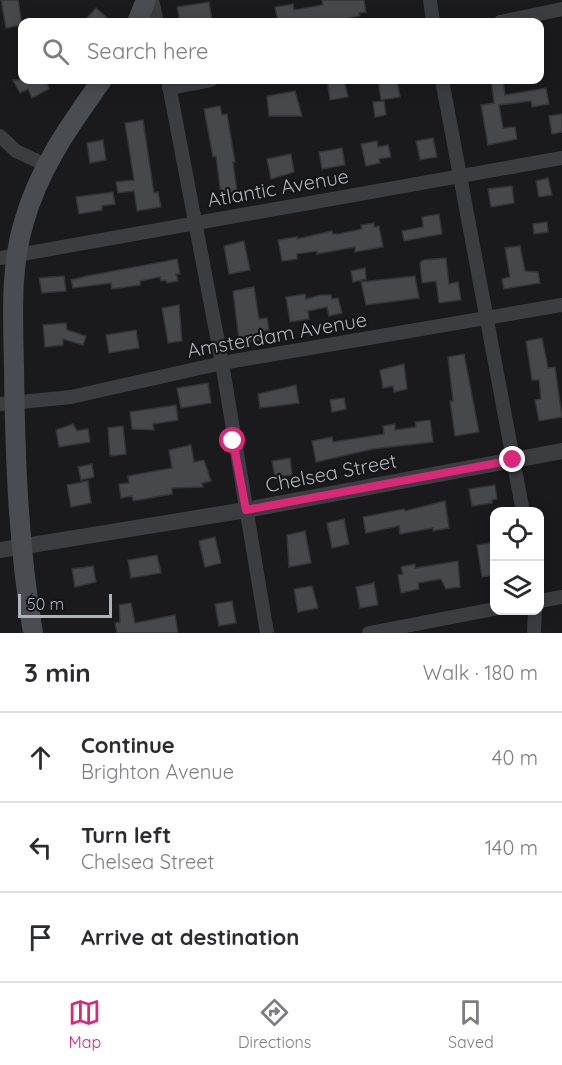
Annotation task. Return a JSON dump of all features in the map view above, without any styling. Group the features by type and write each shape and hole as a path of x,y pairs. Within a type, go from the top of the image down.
{"main road":[{"path":"139,18 146,0"},
{"path":"33,633 20,546 7,403 8,256 46,165 61,138 99,84"}],"street":[{"path":"152,0 156,18"},
{"path":"430,0 432,18"},
{"path":"519,18 562,9"},
{"path":"169,84 222,363 267,633"},
{"path":"443,84 522,507"},
{"path":"0,136 16,152 46,165"},
{"name":"Atlantic Avenue","path":"8,256 562,158"},
{"name":"Amsterdam Avenue","path":"7,403 71,397 222,363 562,305"},
{"name":"Chelsea Street","path":"0,550 246,510 562,451"},
{"path":"544,600 562,597"},
{"path":"369,633 490,610"},
{"path":"534,633 536,615"}],"building":[{"path":"1,0 18,0 21,18 18,18 18,26 6,28"},
{"path":"322,0 364,0 366,12 349,18 277,18 275,7 293,4 294,10 323,5"},
{"path":"209,2 212,18 179,18 177,7"},
{"path":"96,8 107,18 87,18"},
{"path":"13,80 18,80 18,84 47,84 49,89 32,98 28,89 20,93"},
{"path":"328,84 345,84 348,97 330,100"},
{"path":"379,84 398,84 400,97 381,100"},
{"path":"492,84 504,84 505,95 546,88 549,104 532,107 531,101 499,105 503,128 515,127 517,139 488,145 481,105 494,103"},
{"path":"295,91 302,116 269,116 267,96"},
{"path":"384,101 386,115 375,117 373,102"},
{"path":"220,106 222,115 227,114 235,162 233,162 237,192 221,196 216,156 213,157 204,109"},
{"path":"562,114 562,132 552,134 549,116"},
{"path":"143,120 154,193 158,192 161,207 137,211 134,191 118,193 116,182 134,180 125,123"},
{"path":"433,138 437,157 420,160 416,141"},
{"path":"103,140 106,160 90,163 87,143"},
{"path":"377,141 378,147 388,145 391,157 379,159 380,163 366,166 361,144"},
{"path":"342,148 345,165 322,169 319,152"},
{"path":"291,154 294,172 271,179 267,159"},
{"path":"548,178 552,195 539,197 536,181"},
{"path":"512,186 514,203 491,207 488,189"},
{"path":"113,192 115,204 102,206 102,210 79,214 76,197"},
{"path":"439,214 442,234 404,241 402,231 423,227 422,217"},
{"path":"547,222 548,232 534,234 533,224"},
{"path":"374,223 374,227 379,226 383,247 355,252 355,247 317,254 317,251 297,254 297,259 282,261 278,240 297,237 297,239 332,231 333,234 338,234 362,229 361,225"},
{"path":"244,241 250,270 229,274 224,246"},
{"path":"520,246 525,271 538,272 540,283 504,289 502,279 510,277 505,248"},
{"path":"446,258 449,284 458,282 461,300 439,303 436,281 422,283 420,263 423,260"},
{"path":"177,259 180,274 176,274 178,281 167,283 166,280 161,281 160,277 140,281 140,285 112,289 111,283 73,288 71,280 87,276"},
{"path":"365,268 366,279 353,282 351,271"},
{"path":"64,276 66,291 42,293 39,278"},
{"path":"415,276 419,298 366,305 361,282"},
{"path":"254,287 259,319 267,318 269,330 261,331 263,339 249,342 248,338 239,340 233,291"},
{"path":"305,294 306,299 321,295 331,295 332,299 338,298 342,313 329,316 327,307 308,311 309,319 290,322 286,297"},
{"path":"179,305 182,341 168,343 162,308"},
{"path":"66,323 67,330 86,336 83,345 63,339 63,345 45,347 43,325"},
{"path":"136,330 139,348 109,353 106,335"},
{"path":"542,338 548,368 555,367 562,417 539,421 535,400 541,399 539,380 532,380 526,341"},
{"path":"464,354 479,432 455,436 450,401 453,401 448,357"},
{"path":"404,364 407,389 394,392 393,386 383,388 380,370"},
{"path":"208,383 211,403 181,408 177,388"},
{"path":"296,385 299,403 260,408 258,394"},
{"path":"344,398 346,409 332,412 330,400"},
{"path":"176,405 178,420 153,424 154,430 132,429 130,412"},
{"path":"430,420 433,442 373,449 316,462 312,441 332,437 333,442 384,434 383,426 395,424 395,430 416,427 415,422"},
{"path":"73,424 77,431 88,429 90,442 59,447 56,430"},
{"path":"123,426 126,454 110,456 108,428"},
{"path":"191,445 194,462 204,460 211,481 202,483 203,487 172,488 172,494 133,501 132,496 121,498 119,484 129,483 128,476 172,468 169,450"},
{"path":"290,458 292,475 275,477 272,461"},
{"path":"92,464 94,477 81,480 78,467"},
{"path":"88,481 91,503 71,507 67,485"},
{"path":"495,485 497,499 492,500 492,503 472,506 469,489"},
{"path":"445,501 449,528 433,531 433,528 400,534 399,526 366,533 363,517 404,509 405,511"},
{"path":"344,519 349,544 332,548 327,523"},
{"path":"305,531 311,563 289,567 287,535"},
{"path":"215,537 221,563 205,567 199,541"},
{"path":"490,543 490,576 482,577 477,545"},
{"path":"157,555 161,573 131,578 128,560"},
{"path":"458,561 460,587 446,589 441,579 418,583 419,589 401,593 398,575 403,574 401,567 415,564 415,568"},
{"path":"93,566 96,582 75,587 72,569"},
{"path":"374,583 378,605 360,608 356,587"},
{"path":"312,586 318,608 298,612 294,589"},
{"path":"232,601 236,623 219,626 215,604"},
{"path":"131,603 135,623 175,615 178,633 117,633 115,623 120,622 119,605"}],"route":[{"path":"233,441 246,510 513,460"}]}
